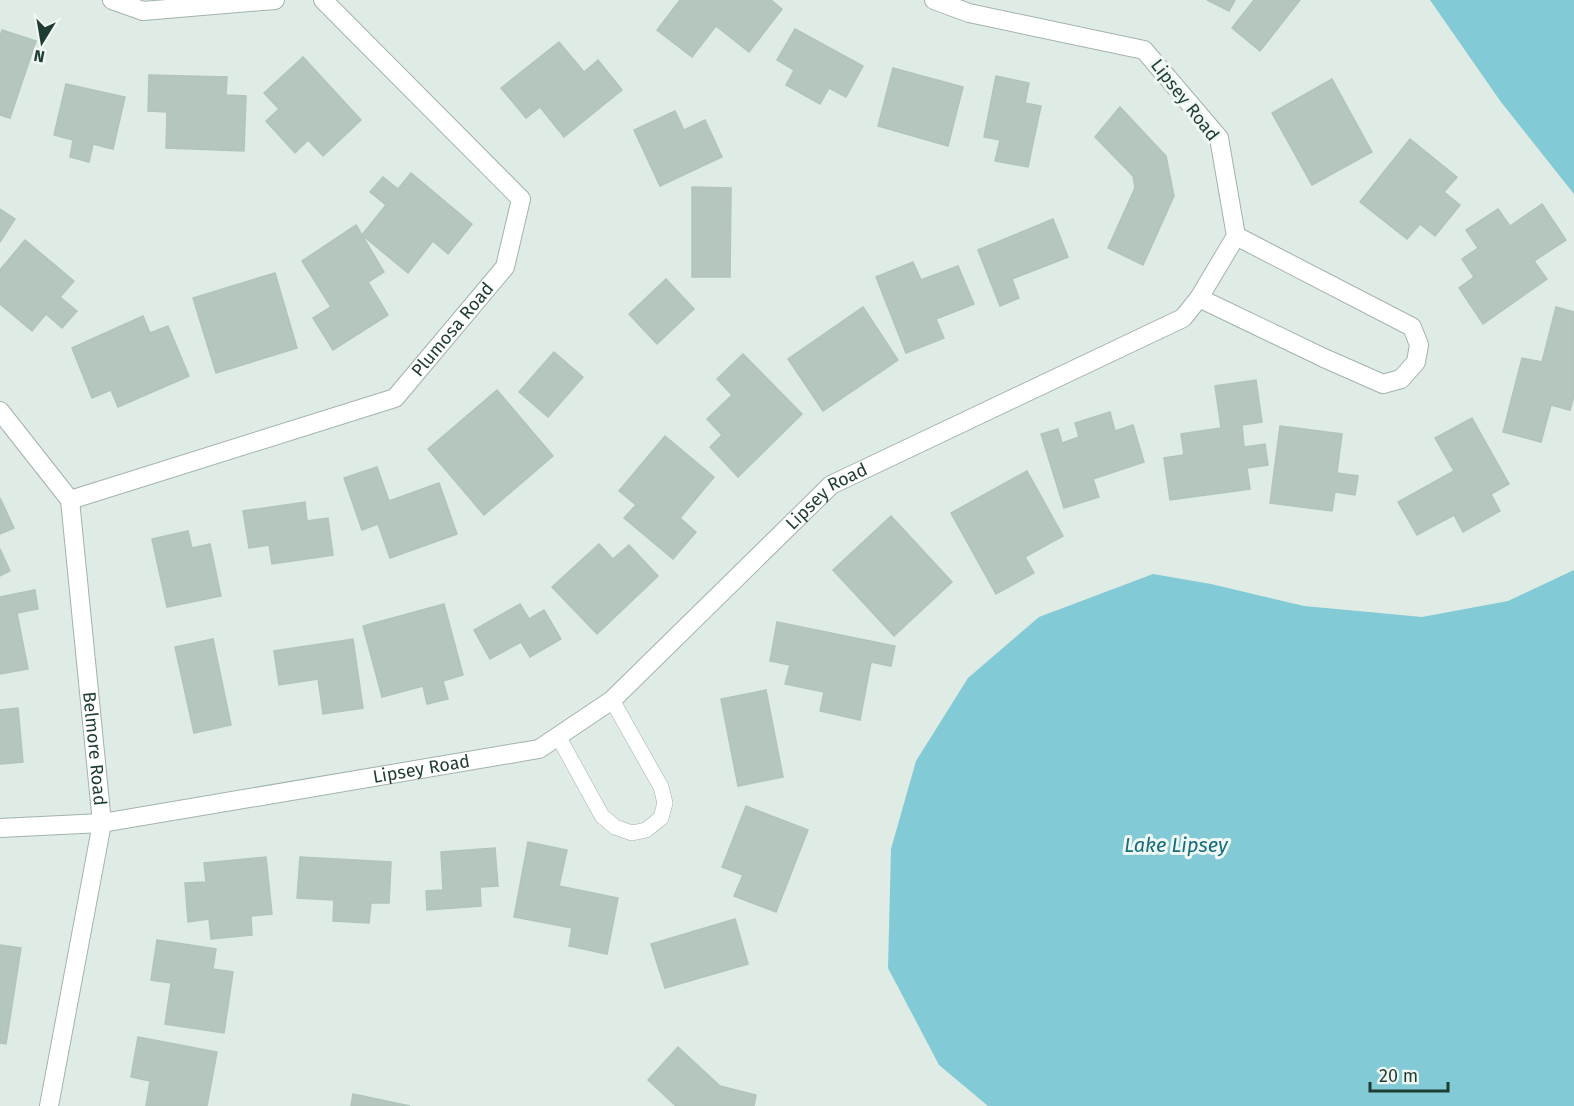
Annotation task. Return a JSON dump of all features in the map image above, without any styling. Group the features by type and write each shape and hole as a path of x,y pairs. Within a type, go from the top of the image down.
{"street":[{"path":"112,0 142,11 275,0"},
{"name":"Plumosa Road","path":"69,500 395,398 506,267 521,199 323,0"},
{"name":"Lipsey Road","path":"0,828 102,823 539,749 612,699 831,485 1183,318 1199,298 1236,236 1219,138 1144,50 969,13 934,0"},
{"path":"1199,298 1383,384 1401,379 1416,362 1419,345 1412,327 1236,236"},
{"path":"0,411 69,500"},
{"name":"Belmore Road","path":"49,1106 102,823 69,500"}],"lane":[{"path":"558,736 602,816 615,827 632,833 646,830 661,818 665,803 661,787 612,699"}],"water":[{"path":"1430,0 1574,0 1574,194 1501,102"},
{"name":"Lake Lipsey","path":"1574,570 1574,1106 988,1106 939,1065 888,968 891,849 916,761 968,678 1039,617 1153,574 1211,584 1304,606 1422,617 1508,601"}],"building":[{"path":"680,0 771,0 782,9 749,52 716,26 692,57 657,30"},
{"path":"1207,0 1235,0 1229,11"},
{"path":"1254,0 1300,0 1260,51 1232,28"},
{"path":"795,29 863,66 846,97 829,88 820,104 786,85 794,70 777,60"},
{"path":"2,30 36,41 10,118 0,115 0,36"},
{"path":"559,42 584,72 598,60 622,90 564,137 540,107 526,118 501,88"},
{"path":"303,57 361,120 323,156 308,140 295,153 266,121 279,109 264,93"},
{"path":"893,68 963,87 948,146 878,126"},
{"path":"149,75 227,77 226,95 246,96 244,151 166,148 167,112 148,111"},
{"path":"996,76 1029,83 1025,103 1041,106 1028,167 995,161 1000,140 984,137"},
{"path":"1332,79 1372,152 1312,185 1272,113"},
{"path":"66,84 125,97 113,149 93,144 89,162 70,157 73,140 54,135"},
{"path":"1120,107 1166,156 1174,196 1143,265 1108,248 1135,188 1133,176 1095,137"},
{"path":"675,111 684,130 705,120 722,157 660,186 634,130"},
{"path":"1410,139 1457,177 1444,192 1460,205 1435,236 1420,224 1407,239 1360,202"},
{"path":"411,173 472,224 448,254 433,241 408,273 362,235 386,205 370,192 383,177 398,189"},
{"path":"692,187 731,188 730,277 692,277"},
{"path":"1542,204 1566,240 1534,261 1547,279 1483,324 1459,288 1474,277 1462,259 1478,248 1466,230 1498,209 1510,226"},
{"path":"0,209 15,219 0,242"},
{"path":"1053,219 1068,257 1012,279 1019,298 1000,306 978,250"},
{"path":"356,225 384,272 368,282 388,315 333,350 313,318 331,307 302,261"},
{"path":"25,240 74,281 60,297 77,311 62,328 46,314 32,331 0,304 0,270"},
{"path":"913,262 921,280 958,266 974,304 936,319 944,338 906,353 876,277"},
{"path":"275,273 297,348 216,373 193,298"},
{"path":"666,279 694,309 657,344 629,314"},
{"path":"863,307 898,360 823,411 788,359"},
{"path":"1556,307 1574,312 1574,396 1570,410 1551,405 1541,442 1503,432 1522,358 1542,362"},
{"path":"143,316 150,333 168,326 189,376 118,407 111,390 92,398 72,348"},
{"path":"554,352 583,377 548,417 519,392"},
{"path":"743,354 802,414 738,477 710,447 722,435 707,419 732,395 717,379"},
{"path":"1256,380 1262,422 1242,425 1244,447 1265,444 1268,465 1247,468 1250,489 1170,500 1164,458 1184,455 1181,434 1221,428 1215,386"},
{"path":"497,390 553,456 484,515 428,449"},
{"path":"1110,412 1115,431 1133,425 1144,462 1093,479 1099,497 1064,508 1041,434 1058,429 1062,443 1079,437 1075,423"},
{"path":"1472,418 1509,484 1491,494 1500,511 1463,532 1454,515 1417,535 1398,502 1454,471 1435,438"},
{"path":"1280,426 1342,434 1337,473 1358,476 1355,495 1335,492 1332,511 1270,503"},
{"path":"665,436 714,477 680,518 696,532 673,559 624,518 636,505 619,491"},
{"path":"377,467 389,501 439,483 457,534 390,558 378,524 362,530 344,478"},
{"path":"1027,471 1063,536 1025,557 1034,573 996,594 951,513"},
{"path":"0,498 14,528 0,534"},
{"path":"305,502 307,521 328,518 333,555 272,564 269,545 249,548 243,511"},
{"path":"891,516 952,582 894,636 833,570"},
{"path":"188,531 192,548 210,544 221,596 167,607 152,539"},
{"path":"599,544 613,559 629,545 658,576 597,634 552,587"},
{"path":"0,549 10,571 0,576"},
{"path":"35,590 38,609 17,613 28,669 0,674 0,597"},
{"path":"444,604 463,675 443,681 448,699 427,704 423,686 382,697 363,626"},
{"path":"520,604 529,619 544,610 561,639 530,657 521,642 490,659 474,630"},
{"path":"777,622 895,646 891,666 871,662 860,720 820,711 824,692 785,684 790,665 770,661"},
{"path":"213,639 231,725 194,733 175,647"},
{"path":"353,639 363,708 323,714 318,679 279,685 274,651"},
{"path":"766,690 783,777 738,786 721,699"},
{"path":"18,708 23,762 0,764 0,710"},
{"path":"746,806 808,830 776,912 734,896 743,875 722,867"},
{"path":"528,842 567,850 559,886 618,898 607,954 569,946 572,928 514,917"},
{"path":"495,848 498,886 480,887 481,906 427,910 426,891 443,890 441,852"},
{"path":"266,857 272,914 251,916 252,935 211,939 209,919 188,922 185,883 206,882 204,863"},
{"path":"300,857 391,862 389,903 371,903 369,923 333,921 334,900 297,898"},
{"path":"735,919 748,964 665,988 651,944"},
{"path":"157,940 216,949 213,969 233,972 224,1033 165,1024 171,983 151,980"},
{"path":"0,945 21,948 6,1044 0,1043"},
{"path":"138,1037 217,1052 207,1106 146,1106 150,1081 131,1077"},
{"path":"678,1047 720,1086 756,1095 754,1106 676,1106 648,1080"},
{"path":"353,1094 410,1106 351,1106"}]}
